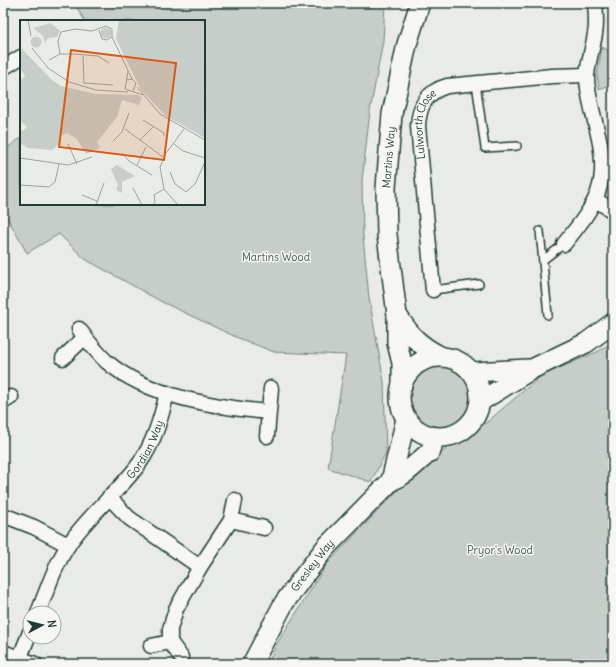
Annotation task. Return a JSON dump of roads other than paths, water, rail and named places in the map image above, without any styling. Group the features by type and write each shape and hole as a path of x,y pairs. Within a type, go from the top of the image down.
{"street":[{"name":"Martins Way","path":"402,386 402,363 397,343 397,315 387,235 386,188 388,149 398,81 407,44 420,3"},
{"path":"564,244 596,200 602,169 602,154 591,107 587,75 596,27 595,3"},
{"path":"3,68 20,58"},
{"name":"Lulworth Close","path":"434,290 418,126 419,109 427,97 440,88 476,83 552,76 587,75"},
{"path":"596,200 613,211"},
{"name":"Martins Way","path":"397,315 421,346 440,356"},
{"path":"481,401 532,368 586,343 613,323"},
{"path":"63,358 82,333 93,348 108,363 136,379 167,393 230,408 268,412"},
{"path":"440,356 453,358 464,363 473,372 478,381 481,401 477,414 470,425 459,433 447,437 434,437 423,434 406,419 400,397 402,386 407,374 416,364 428,358 440,356"},
{"path":"473,372 532,368"},
{"path":"267,436 271,388"},
{"name":"Gordian Way","path":"41,605 54,570 68,545 89,518 140,463 159,424 167,393"},
{"path":"391,481 406,419"},
{"name":"Gresley Way","path":"252,664 284,603 326,547 391,481 403,477 431,451 434,437"},
{"path":"109,497 128,518 200,567"},
{"path":"181,657 170,642 170,629 176,608 200,567 231,520 235,500"},
{"path":"3,515 34,527 68,545"},
{"path":"231,520 264,528"},
{"path":"151,646 170,642"},
{"path":"20,657 25,645"},
{"path":"3,652 20,657 35,664"}],"lane":[{"path":"476,83 485,148 517,146"},
{"path":"540,231 548,315"},
{"path":"543,260 564,244"},
{"path":"434,290 479,284"}],"park label":[{"name":"Martins Wood","path":"276,257"},
{"name":"Pryor's Wood","path":"500,550"}]}
